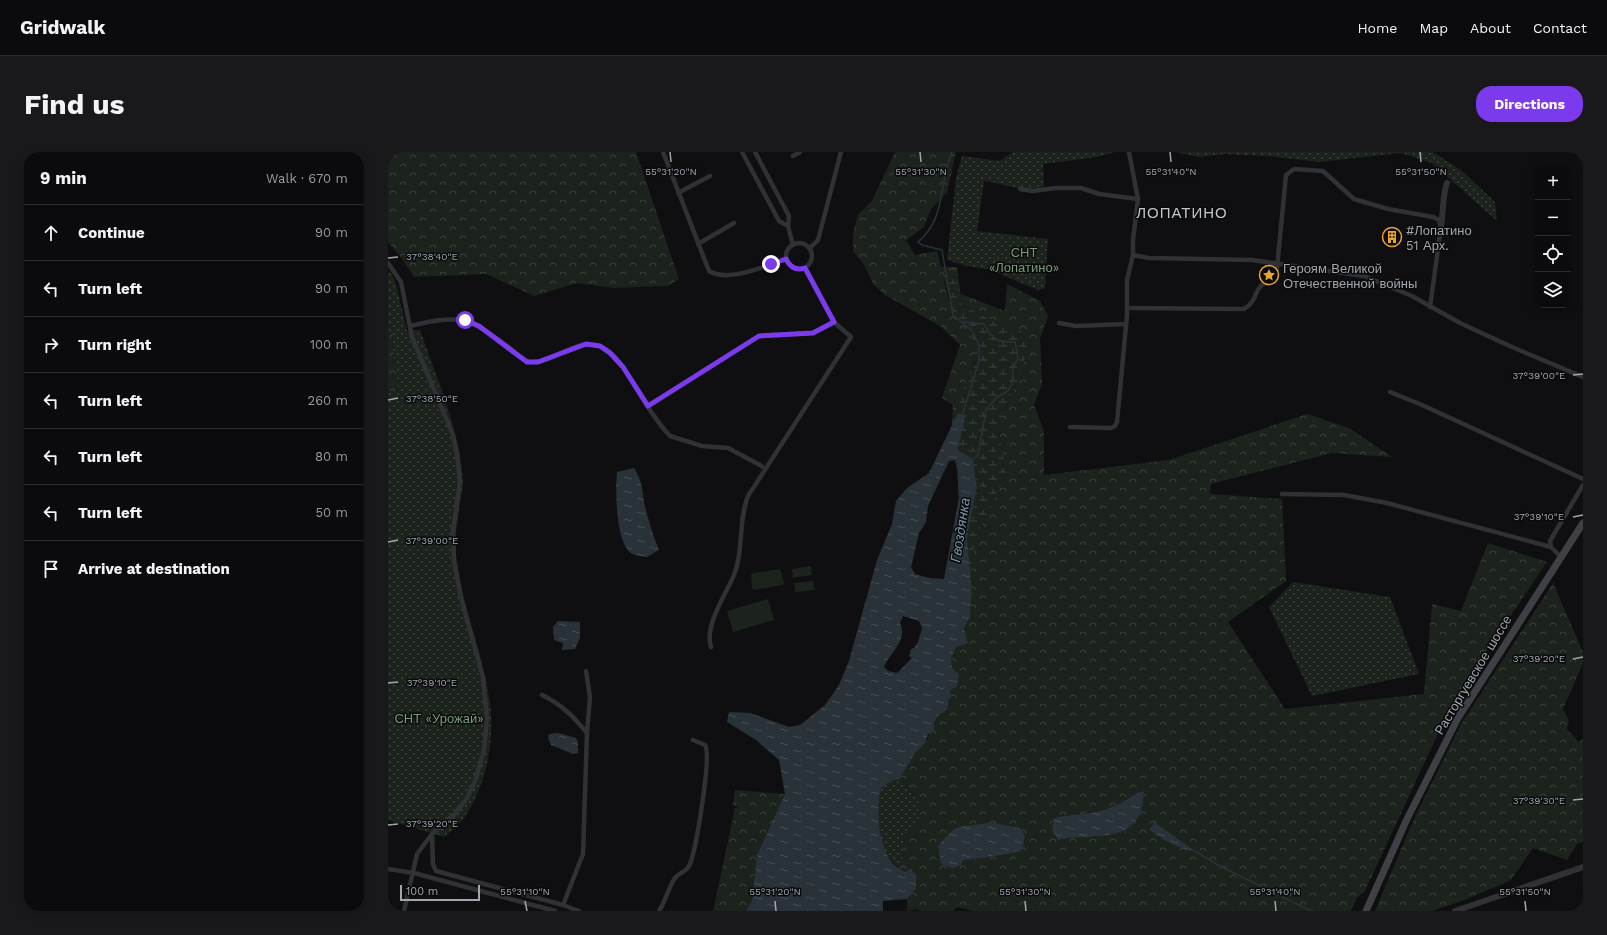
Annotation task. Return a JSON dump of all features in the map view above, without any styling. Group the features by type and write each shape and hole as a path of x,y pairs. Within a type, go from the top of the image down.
{"main road":[{"name":"Расторгуевское шоссе","path":"1366,911 1407,819 1458,718 1583,523"}],"street":[{"path":"663,152 709,271 714,274 740,274 786,259"},
{"path":"742,152 779,221 788,226"},
{"path":"755,152 789,216 788,226 793,244"},
{"path":"793,156 800,152"},
{"path":"810,248 818,240 841,152"},
{"path":"1070,427 1115,426 1117,422 1126,324 1127,280 1133,255 1132,240 1138,199 1129,152"},
{"path":"1127,308 1201,307 1244,309 1251,305 1259,287 1266,281 1276,278 1279,263 1286,175 1294,168 1323,171 1354,199 1388,209 1433,217 1439,220 1441,227"},
{"path":"678,193 710,176"},
{"path":"1430,307 1447,183"},
{"path":"1020,189 1033,191 1056,188 1081,188 1100,194 1138,199"},
{"path":"698,244 734,223"},
{"path":"793,244 804,244 810,248 812,257 811,262 805,268 797,269 792,267 786,259 787,250 793,244"},
{"path":"1133,255 1149,258 1252,260 1364,276 1388,286 1512,346 1583,377"},
{"path":"388,263 402,284 410,326 453,436 457,453 460,482 453,531 454,561 461,598 482,678 487,712 484,750 475,781 467,798 456,813 432,834 417,854 414,873 404,911"},
{"path":"710,647 709,642 712,625 738,561 745,504 765,469 851,337 834,322 805,268"},
{"path":"410,326 452,318 465,320 479,326 527,362 538,362 586,344 600,346 610,353 623,367 648,406 670,436 702,446 728,448 765,469"},
{"path":"648,406 759,336 813,333 834,322"},
{"path":"1059,323 1076,326 1126,324"},
{"path":"1390,392 1583,479"},
{"path":"1551,548 1550,541 1583,484"},
{"path":"1282,494 1344,495 1387,503 1551,548 1562,557"},
{"path":"563,905 583,854 587,733 590,696 586,671"},
{"path":"542,695 562,706 574,717 587,733"},
{"path":"659,911 675,877 687,870 692,856 703,799 708,756 705,745 693,740"},
{"path":"432,834 433,864 436,871 563,905 579,911"},
{"path":"1455,911 1583,867"},
{"path":"388,869 414,873 555,911"}],"green space":[{"path":"388,152 636,152 679,279 668,286 612,288 577,283 534,296 486,274 414,277 401,257 388,242"},
{"path":"895,152 956,152 947,192 931,209 924,227 906,240 915,255 937,251 951,307 957,319 970,332 974,341 976,351 975,361 968,379 953,405 942,398 960,345 940,326 885,295 873,284 864,264 853,251 853,233 858,215 872,201"},
{"name":"СНТ «Лопатино»","path":"1013,152 1115,152 1097,157 1043,164 1044,186 1037,188 1030,189 1014,187 984,181 977,231 1048,239 1045,288 1038,290 991,270 967,266 947,260 956,178 962,156 1000,161"},
{"path":"1176,152 1433,152 1462,171 1495,202 1497,221 1432,163 1401,153 1319,162 1267,156 1225,154 1197,157"},
{"path":"941,267 957,267 962,305 1000,324 1019,327 1028,351 1017,382 998,423 1006,475 975,540 970,577 967,537 977,488 973,459 958,450 964,416 958,413 952,427 953,405 968,380 975,363 973,340 970,331 954,315"},
{"name":"СНТ «Урожай»","path":"388,273 391,273 396,284 407,331 420,330 446,404 457,442 463,480 456,533 457,561 464,596 486,680 491,712 488,760 479,791 464,818 444,837 388,820 388,391 398,389 392,341 393,333 388,334"},
{"path":"1007,284 1040,301 1048,316 1040,339 1042,384 1034,405 1044,431 1044,475 1169,460 1307,414 1349,428 1392,457 1332,453 1211,484 1210,494 1282,499 1286,581 1228,622 1285,709 1424,694 1432,604 1461,611 1488,543 1547,562 1454,699 1365,891 1357,898 1351,911 974,911 958,907 952,911 920,911 917,909 907,911 907,899 916,889 905,873 898,867 902,862 904,834 919,822 918,801 900,778 916,752 925,744 938,714 947,710 951,689 951,660 956,647 968,642 964,628 970,617 972,592 970,577 975,540 1006,475 998,423 1017,382 1019,327 1000,324 962,305 961,294 1005,311","holes":["1144,792 1142,810 1135,822 1126,830 1115,834 1102,836 1058,840 1057,817 1106,809","990,822 1018,828 1025,835 1019,852 963,860 938,846 949,833 961,826"]},
{"path":"393,333 392,341 398,389 388,391 388,334"},
{"path":"811,566 812,575 793,578 792,569"},
{"path":"780,569 784,583 782,585 755,590 752,588 751,575 753,573"},
{"path":"813,581 815,590 795,592 794,583"},
{"path":"1293,582 1390,597 1419,674 1312,696 1269,607"},
{"path":"1553,583 1583,652 1583,663 1563,709 1569,721 1567,729 1579,742 1583,739 1583,842 1578,843 1567,860 1533,848 1511,880 1462,901 1431,911 1375,911 1413,821 1461,724"},
{"path":"768,599 774,620 733,632 727,611"},
{"path":"900,778 918,801 919,822 904,835 902,862 898,867 885,851 881,841 878,808 881,788 889,782"},
{"path":"735,790 785,794 757,855 752,900 746,911 713,911 735,808 740,807 733,805"}],"water":[{"path":"958,413 965,416 958,450 973,459 977,488 967,537 972,592 970,617 964,628 968,643 956,647 951,659 952,668 959,674 957,687 951,689 947,710 936,718 934,731 928,734 925,744 916,752 900,778 889,782 881,788 879,797 879,825 886,852 891,862 899,868 905,872 911,869 916,876 916,889 907,899 904,911 746,911 752,900 757,855 785,794 779,760 756,740 727,722 729,712 750,713 789,727 800,725 825,705 839,685 849,661 877,560 892,524 896,501 907,488 929,473","holes":["955,460 959,497 944,579 929,578 915,574 911,567 919,533 926,522 928,506 949,461","903,616 919,621 922,628 918,642 914,648 911,649 909,656 912,658 897,673 888,671 884,667 900,641 902,635 900,623"]},
{"path":"634,468 641,483 645,507 659,550 647,557 631,553 622,539 619,528 616,491 617,472"},
{"path":"558,621 580,622 580,638 575,649 562,650 563,643 554,640 553,627"},
{"path":"558,733 576,738 578,742 578,753 573,754 551,745 548,738 549,734"},
{"path":"1144,791 1142,809 1135,822 1126,829 1115,834 1058,840 1052,830 1054,819 1057,817 1106,809"},
{"path":"990,822 1019,828 1025,835 1023,847 1019,852 963,860 961,865 952,868 941,864 938,846 951,832 961,826"},
{"path":"1154,822 1195,851 1166,841 1150,830"}],"pier":[{"path":"907,899 904,911 883,911 883,901"}],"waterway":[{"name":"Гвоздянка","path":"952,152 945,176 941,200 934,222 927,233 918,242 922,245 942,250 953,315 973,332 979,346 979,361 962,416"},
{"path":"963,322 984,324 993,337 999,341 1015,342 1018,357 1013,369 1012,384 1008,391 996,398 986,410 978,455 973,459"},
{"path":"1195,851 1218,865 1311,911"}],"place":[{"name":"#Лопатино 51 Арх.","path":"1392,237"},
{"name":"Героям Великой Отечественной войны","path":"1269,275"}],"district":[{"name":"ЛОПАТИНО","path":"1182,213"}],"route":[{"path":"465,320 479,326 516,352 527,362 538,362 569,349 586,344 600,346 610,353 623,367 648,406 745,343 759,336 772,334 813,333 834,322 805,268 797,269 792,267 788,264 786,259 771,264"}]}
